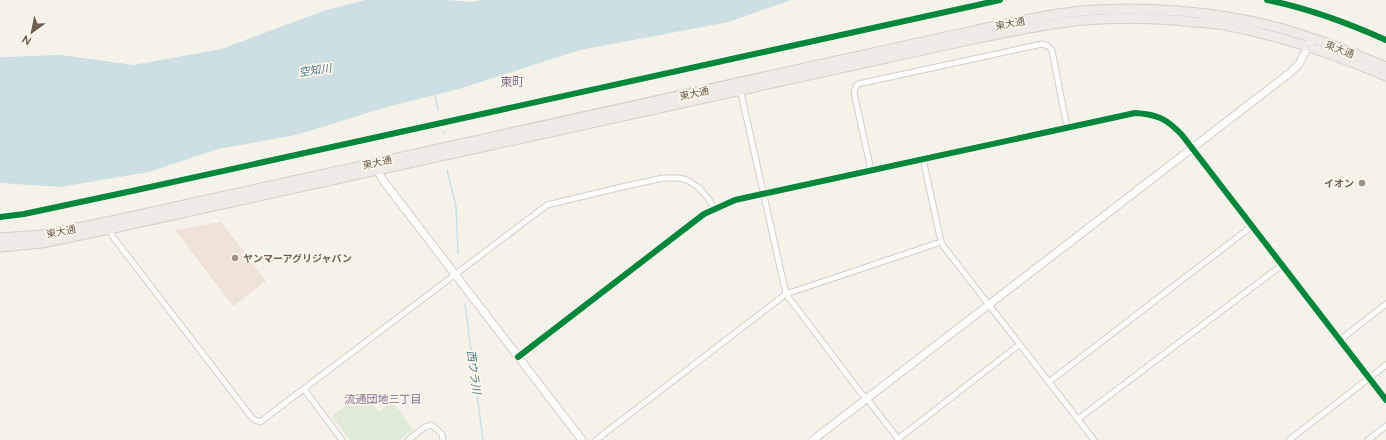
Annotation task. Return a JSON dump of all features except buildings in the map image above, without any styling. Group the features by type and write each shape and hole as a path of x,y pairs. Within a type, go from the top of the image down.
{"highway":[{"name":"東大通","path":"0,247 42,243 108,226 740,87 1048,24 1122,18 1162,18 1223,24 1311,42 1386,67"},
{"name":"東大通","path":"1311,42 1386,76"},
{"name":"東大通","path":"0,238 42,235 108,226"}],"street":[{"path":"814,440 1291,72 1299,64 1311,42"},
{"path":"871,170 854,93 858,84 1046,44 1052,51 1067,127"},
{"path":"740,87 786,294 861,393 867,398 899,439 1020,344"},
{"path":"518,357 704,214 714,208 735,200 763,193 1135,113 1154,115 1166,120 1174,127 1386,400"},
{"path":"923,159 941,242 1094,440"},
{"path":"376,167 382,179 582,440"},
{"path":"108,226 118,243 253,419 260,422 547,205 663,178 678,178 687,180 698,187 708,198 714,208"},
{"path":"1049,382 1252,226"},
{"path":"596,440 786,294 941,242"},
{"path":"1078,419 1282,265"},
{"path":"1340,340 1386,304"},
{"path":"1289,440 1386,365"},
{"path":"304,389 342,440"},
{"path":"408,440 425,428 432,426 442,434 443,440"},
{"path":"1368,440 1386,426"}],"shaded area":[{"path":"221,222 266,281 233,306 175,230"}],"green space":[{"path":"363,392 379,412 392,400 413,430 400,440 350,440 332,416"}],"water":[{"name":"空知川","path":"365,0 446,0 471,2 482,0 791,0 729,22 580,50 459,89 387,107 296,135 218,149 149,172 60,187 0,183 0,57 61,55 134,65 221,49 326,10"}],"waterway":[{"name":"西ウラ川","path":"435,94 438,110"},
{"name":"西ウラ川","path":"447,170 456,207 458,254"},
{"name":"西ウラ川","path":"465,304 483,440"}],"cycle path":[{"path":"0,217 24,214 132,191 1000,0"},
{"path":"1267,0 1298,7 1328,17 1386,40"},
{"path":"518,357 704,214 735,200 1135,113 1161,118 1182,135 1386,400"}],"place":[{"name":"イオン","path":"1362,183"},
{"name":"ヤンマーアグリジャパン","path":"235,258"}],"district":[{"name":"東町","path":"512,82"},
{"name":"流通団地三丁目","path":"383,399"}]}
